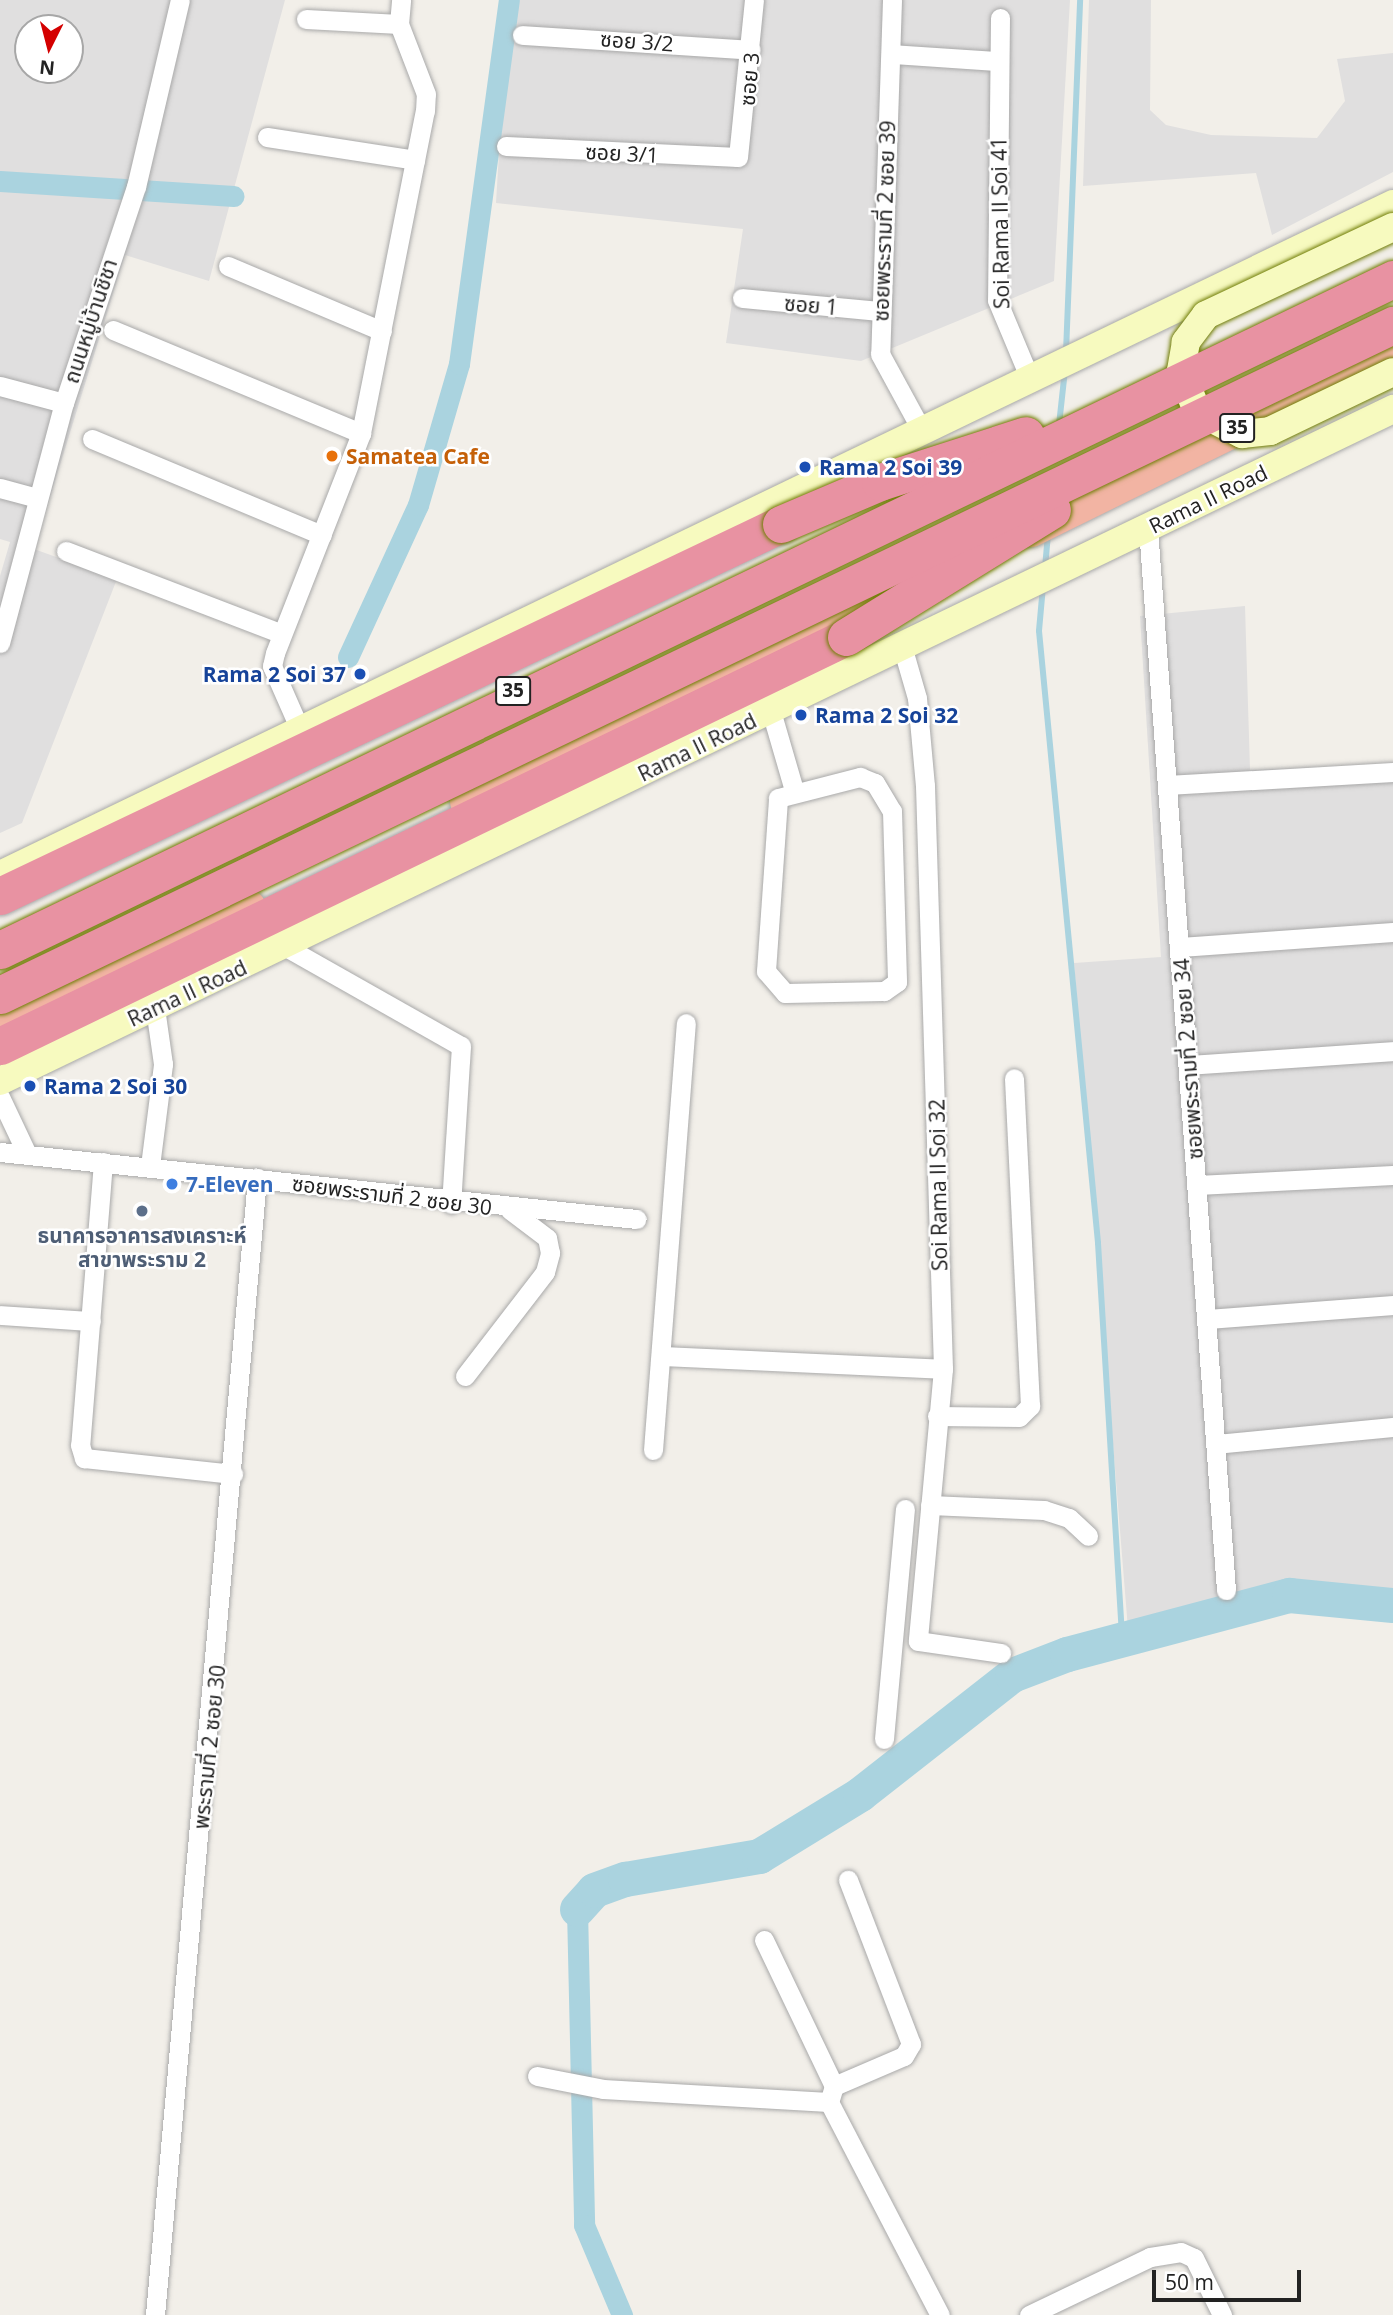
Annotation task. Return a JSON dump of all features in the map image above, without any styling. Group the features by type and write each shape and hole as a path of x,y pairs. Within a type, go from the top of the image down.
{"highway":[{"name":"35","path":"0,938 1393,269"},
{"path":"0,950 1393,279"},
{"path":"0,995 1393,325"},
{"name":"35","path":"0,1024 774,648 1014,540 1393,352"},
{"path":"0,896 848,494 1157,393"},
{"path":"0,1046 873,623 1176,429"}],"main road":[{"path":"0,875 1393,204"},
{"path":"1393,228 1206,315 1186,342 1181,371 1197,411 1242,434 1270,431 1393,372"},
{"name":"Rama II Road","path":"0,1081 771,712 1071,563 1393,409"}],"street":[{"name":"ถนนหมู่บ้านชิชา","path":"0,643 64,403 136,187 180,0"},
{"path":"301,732 272,666 361,433 382,331 426,94 399,24 401,0"},
{"name":"ซอย 3","path":"738,157 754,0"},
{"name":"ซอยพระรามที่ 2 ซอย 39","path":"892,0 880,354 922,431"},
{"name":"Soi Rama II Soi 41","path":"1000,18 997,300 1036,377"},
{"path":"306,19 399,24"},
{"name":"ซอย 3/2","path":"522,34 751,50"},
{"path":"892,54 998,61"},
{"path":"267,137 415,160"},
{"name":"ซอย 3/1","path":"506,146 738,157"},
{"path":"228,266 382,331"},
{"name":"ซอย 1","path":"742,298 880,311"},
{"path":"113,330 361,433"},
{"path":"0,386 64,403"},
{"path":"92,439 323,535"},
{"path":"0,488 38,498"},
{"name":"ซอยพระรามที่ 2 ซอย 34","path":"1148,528 1226,1590"},
{"path":"66,551 282,634"},
{"name":"Soi Rama II Soi 32","path":"902,646 917,698 925,786 943,1369 918,1641 1001,1653"},
{"path":"771,712 794,790"},
{"path":"1167,785 1393,772"},
{"path":"860,778 876,783 886,799 892,811 894,987 796,994 771,985 767,946 778,802 794,790 860,778"},
{"path":"1179,947 1393,932"},
{"path":"284,946 461,1046 451,1204"},
{"path":"150,1166 163,1064 155,1008"},
{"path":"653,1450 686,1023"},
{"path":"1188,1065 1393,1051"},
{"path":"937,1416 1019,1417 1030,1406 1014,1078"},
{"path":"0,1097 27,1154"},
{"name":"ซอยพระรามที่ 2 ซอย 30","path":"0,1152 257,1178 451,1204 636,1219"},
{"path":"103,1162 90,1321 84,1458 233,1474"},
{"path":"1197,1185 1393,1175"},
{"name":"พระรามที่ 2 ซอย 30","path":"155,2315 233,1474 257,1178"},
{"path":"465,1376 545,1272 550,1253 547,1238 508,1209"},
{"path":"1206,1319 1393,1306"},
{"path":"0,1314 90,1321"},
{"path":"662,1356 943,1369"},
{"path":"1216,1444 1393,1427"},
{"path":"930,1505 1044,1510 1069,1518 1088,1536"},
{"path":"884,1739 905,1509"},
{"path":"896,1609 921,1613"},
{"path":"537,2076 603,2089 831,2094 904,2056 911,2044 848,1880"},
{"path":"764,1940 831,2094 940,2315"},
{"path":"1029,2315 1166,2252 1194,2258 1222,2315"}],"shaded area":[{"path":"0,0 285,0 209,281 125,255 34,549 117,579 22,823 0,833 0,576 10,542 0,539"},
{"path":"508,0 1070,0 1054,281 861,361 726,343 743,229 496,203"},
{"path":"1089,0 1151,0 1150,110 1166,125 1211,135 1317,138 1345,101 1337,59 1393,53 1393,172 1272,235 1256,173 1083,186"},
{"path":"1245,606 1250,770 1393,764 1393,1601 1261,1592 1128,1629 1074,963 1161,957 1140,616"}],"waterway":[{"path":"348,657 418,505 459,364 509,0"},
{"path":"1066,352 1080,0"},
{"path":"0,181 234,196"},
{"path":"1059,425 1065,370"},
{"path":"1045,568 1048,534"},
{"path":"1043,586 1039,631 1098,1243 1122,1637"},
{"path":"577,1909 594,1890 625,1879 759,1856 860,1794 1012,1675 1067,1654 1289,1595 1393,1605"},
{"path":"577,1909 584,2225 622,2315"}],"place":[{"name":"Samatea Cafe","path":"332,456"},
{"name":"Rama 2 Soi 39","path":"805,467"},
{"name":"Rama 2 Soi 37","path":"360,674"},
{"name":"Rama 2 Soi 32","path":"801,715"},
{"name":"Rama 2 Soi 30","path":"30,1086"},
{"name":"7-Eleven","path":"172,1184"},
{"name":"ธนาคารอาคารสงเคราะห์ สาขาพระราม 2","path":"142,1211"}]}
